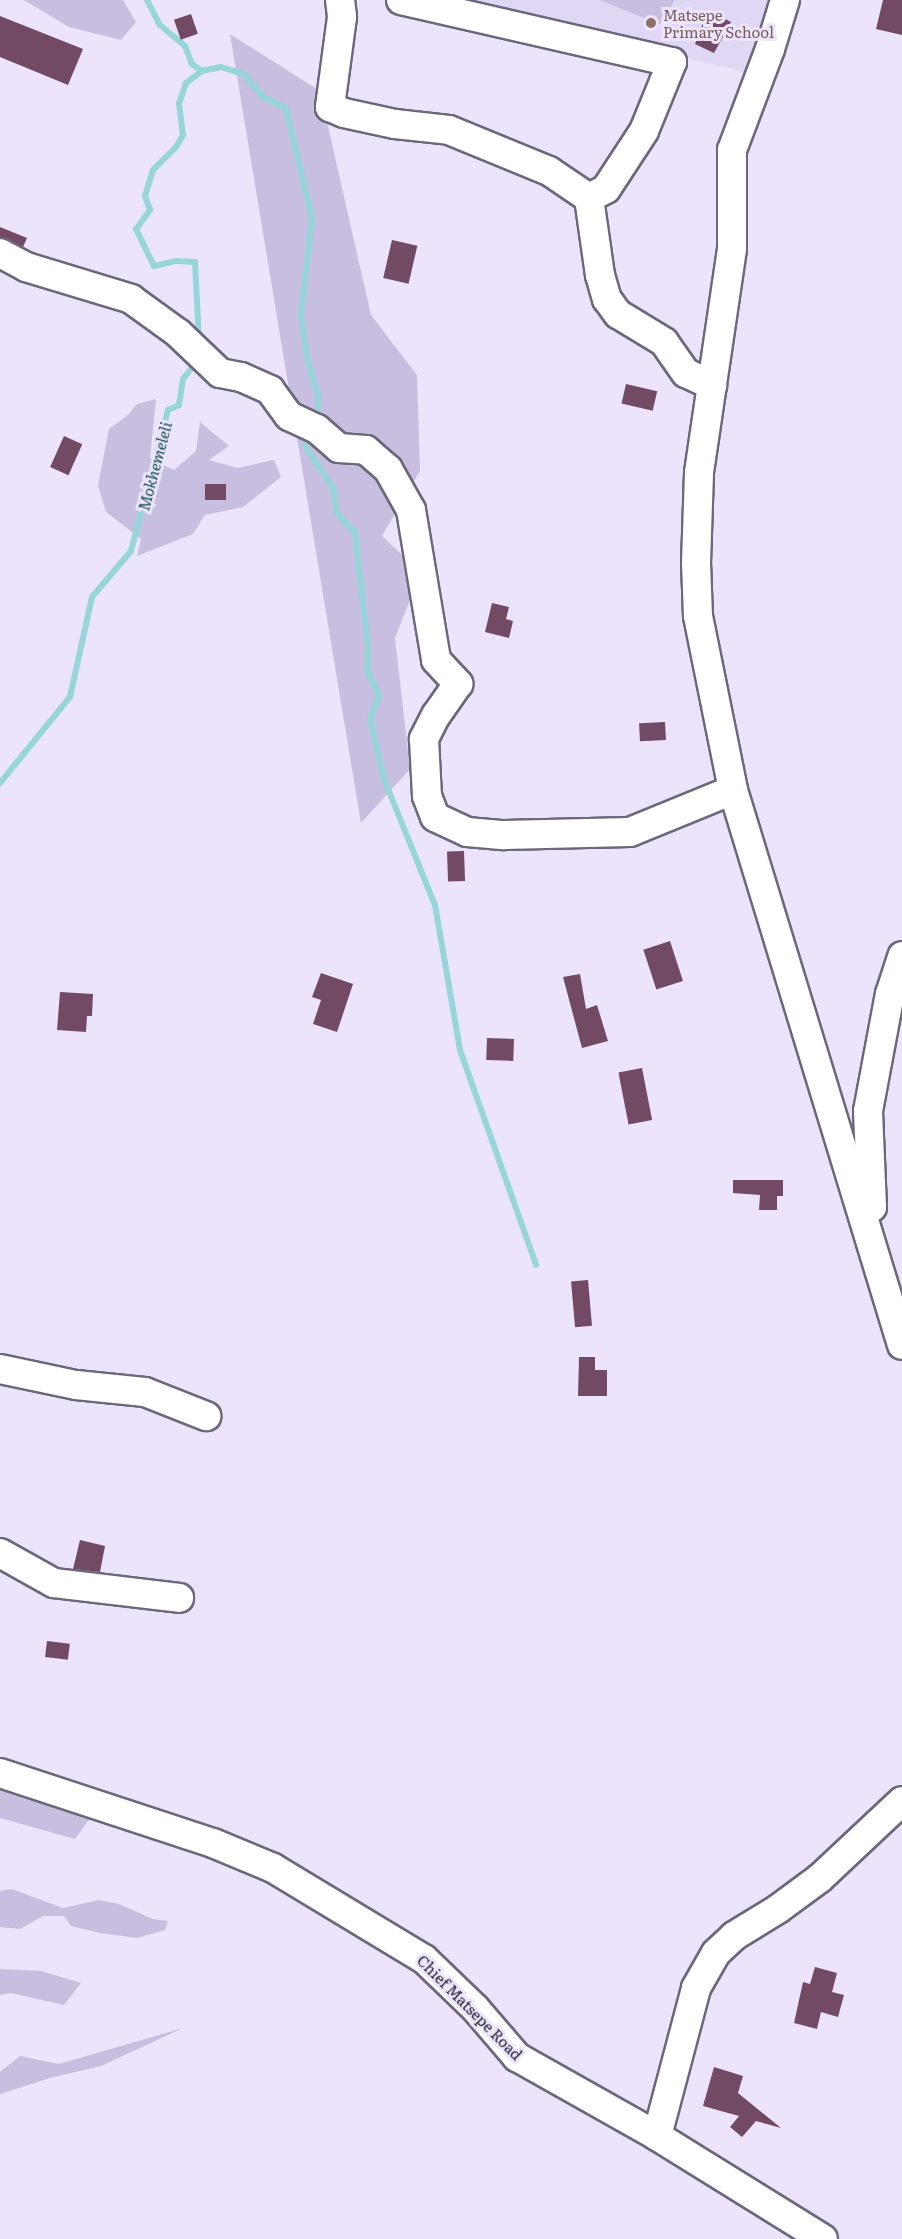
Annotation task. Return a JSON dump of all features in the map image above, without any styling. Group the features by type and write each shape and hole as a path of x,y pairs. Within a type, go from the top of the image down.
{"street":[{"path":"340,0 342,17 330,107 344,113 395,124 449,130 549,171 589,198 600,275 607,299 618,314 664,342 686,373 712,384"},
{"path":"401,0 672,62 644,131 606,189 589,198"},
{"path":"785,0 770,49 732,150 732,249 699,473 696,562 698,616 733,790 902,1346"},
{"path":"0,253 26,267 131,299 178,333 220,373 241,377 270,390 289,416 317,429 339,448 366,450 388,469 411,510 436,660 458,684 436,715 424,739 427,796 435,817 467,832 504,835 630,832 733,790"},
{"path":"862,1215 872,1207 868,1111 890,994 902,956"},
{"path":"0,1369 76,1384 146,1392 206,1416"},
{"path":"0,1553 54,1583 179,1598"},
{"name":"Chief Matsepe Road","path":"0,1773 213,1843 273,1868 424,1959 475,2008 517,2057 657,2136 823,2239"},
{"path":"657,2136 696,1988 716,1953 734,1936 778,1909 820,1878 902,1801"}],"shaded area":[{"path":"24,0 123,0 136,22 121,40 69,27"},
{"name":"Matsepe Primary School","path":"443,0 770,0 745,72"},
{"path":"600,0 674,0 664,26"},
{"path":"230,34 320,91 371,315 417,375 420,471 382,536 421,572 395,638 410,769 361,823"},
{"path":"156,399 150,458 174,470 196,451 200,422 229,446 209,460 237,468 274,460 281,477 243,507 205,515 193,534 137,556 141,539 106,512 98,485 109,429 128,415 137,404"},
{"path":"0,1781 91,1817 75,1839 0,1818"},
{"path":"12,1889 63,1908 99,1900 119,1904 153,1919 168,1921 165,1930 137,1938 71,1926 64,1916 43,1916 20,1929 0,1927 0,1891"},
{"path":"0,1969 41,1971 81,1983 64,2005 11,1993 0,1995"},
{"path":"183,2028 101,2066 50,2078 0,2094 0,2072 20,2056 59,2064"}],"building":[{"path":"883,0 902,0 902,35 876,29"},
{"path":"708,10 731,22 714,53 695,44"},
{"path":"191,14 198,34 181,40 174,20"},
{"path":"0,16 83,49 68,85 0,57"},
{"path":"0,227 27,238 23,247 0,237"},
{"path":"392,240 417,246 409,284 383,278"},
{"path":"626,384 657,391 653,411 622,403"},
{"path":"64,436 82,444 68,475 50,467"},
{"path":"205,484 226,484 226,500 205,500"},
{"path":"492,603 509,607 506,619 513,621 509,638 485,632"},
{"path":"665,722 666,740 640,741 639,723"},
{"path":"464,851 465,881 448,882 447,852"},
{"path":"670,941 683,981 656,990 643,950"},
{"path":"321,973 353,984 337,1032 313,1024 321,1000 312,997"},
{"path":"580,974 586,1009 597,1005 608,1041 582,1048 563,977"},
{"path":"60,992 93,994 92,1016 87,1016 86,1032 57,1030"},
{"path":"487,1038 514,1039 513,1061 486,1060"},
{"path":"642,1068 652,1120 629,1125 618,1073"},
{"path":"733,1180 783,1180 783,1196 777,1196 777,1210 759,1210 760,1195 733,1193"},
{"path":"588,1280 592,1326 575,1327 571,1281"},
{"path":"579,1357 595,1357 595,1370 607,1370 607,1396 578,1396"},
{"path":"80,1540 105,1546 100,1572 73,1569"},
{"path":"47,1641 70,1644 68,1660 45,1657"},
{"path":"815,1967 837,1973 832,1992 844,1995 838,2017 821,2012 817,2029 794,2023 803,1982 810,1984"},
{"path":"714,2067 743,2076 738,2093 781,2128 756,2121 742,2137 730,2127 739,2116 703,2106"}],"waterway":[{"name":"Mokhemeleli","path":"147,0 160,25 185,46 192,64 202,71 186,83 179,103 183,135 176,147 153,170 145,196 150,210 136,229 154,266 176,261 195,262 199,340"},
{"path":"202,71 221,67 244,74 262,96 286,109 312,218 301,315 307,358 318,396 317,419"},
{"name":"Mokhemeleli","path":"0,783 70,697 92,597 131,551 168,410 179,405 183,379 197,361"},
{"path":"312,436 305,446 333,488 337,513 355,533 368,647 367,671 379,696 370,719 384,779 435,905 460,1050 536,1265"}],"place":[{"name":"Matsepe Primary School","path":"651,23"}]}
